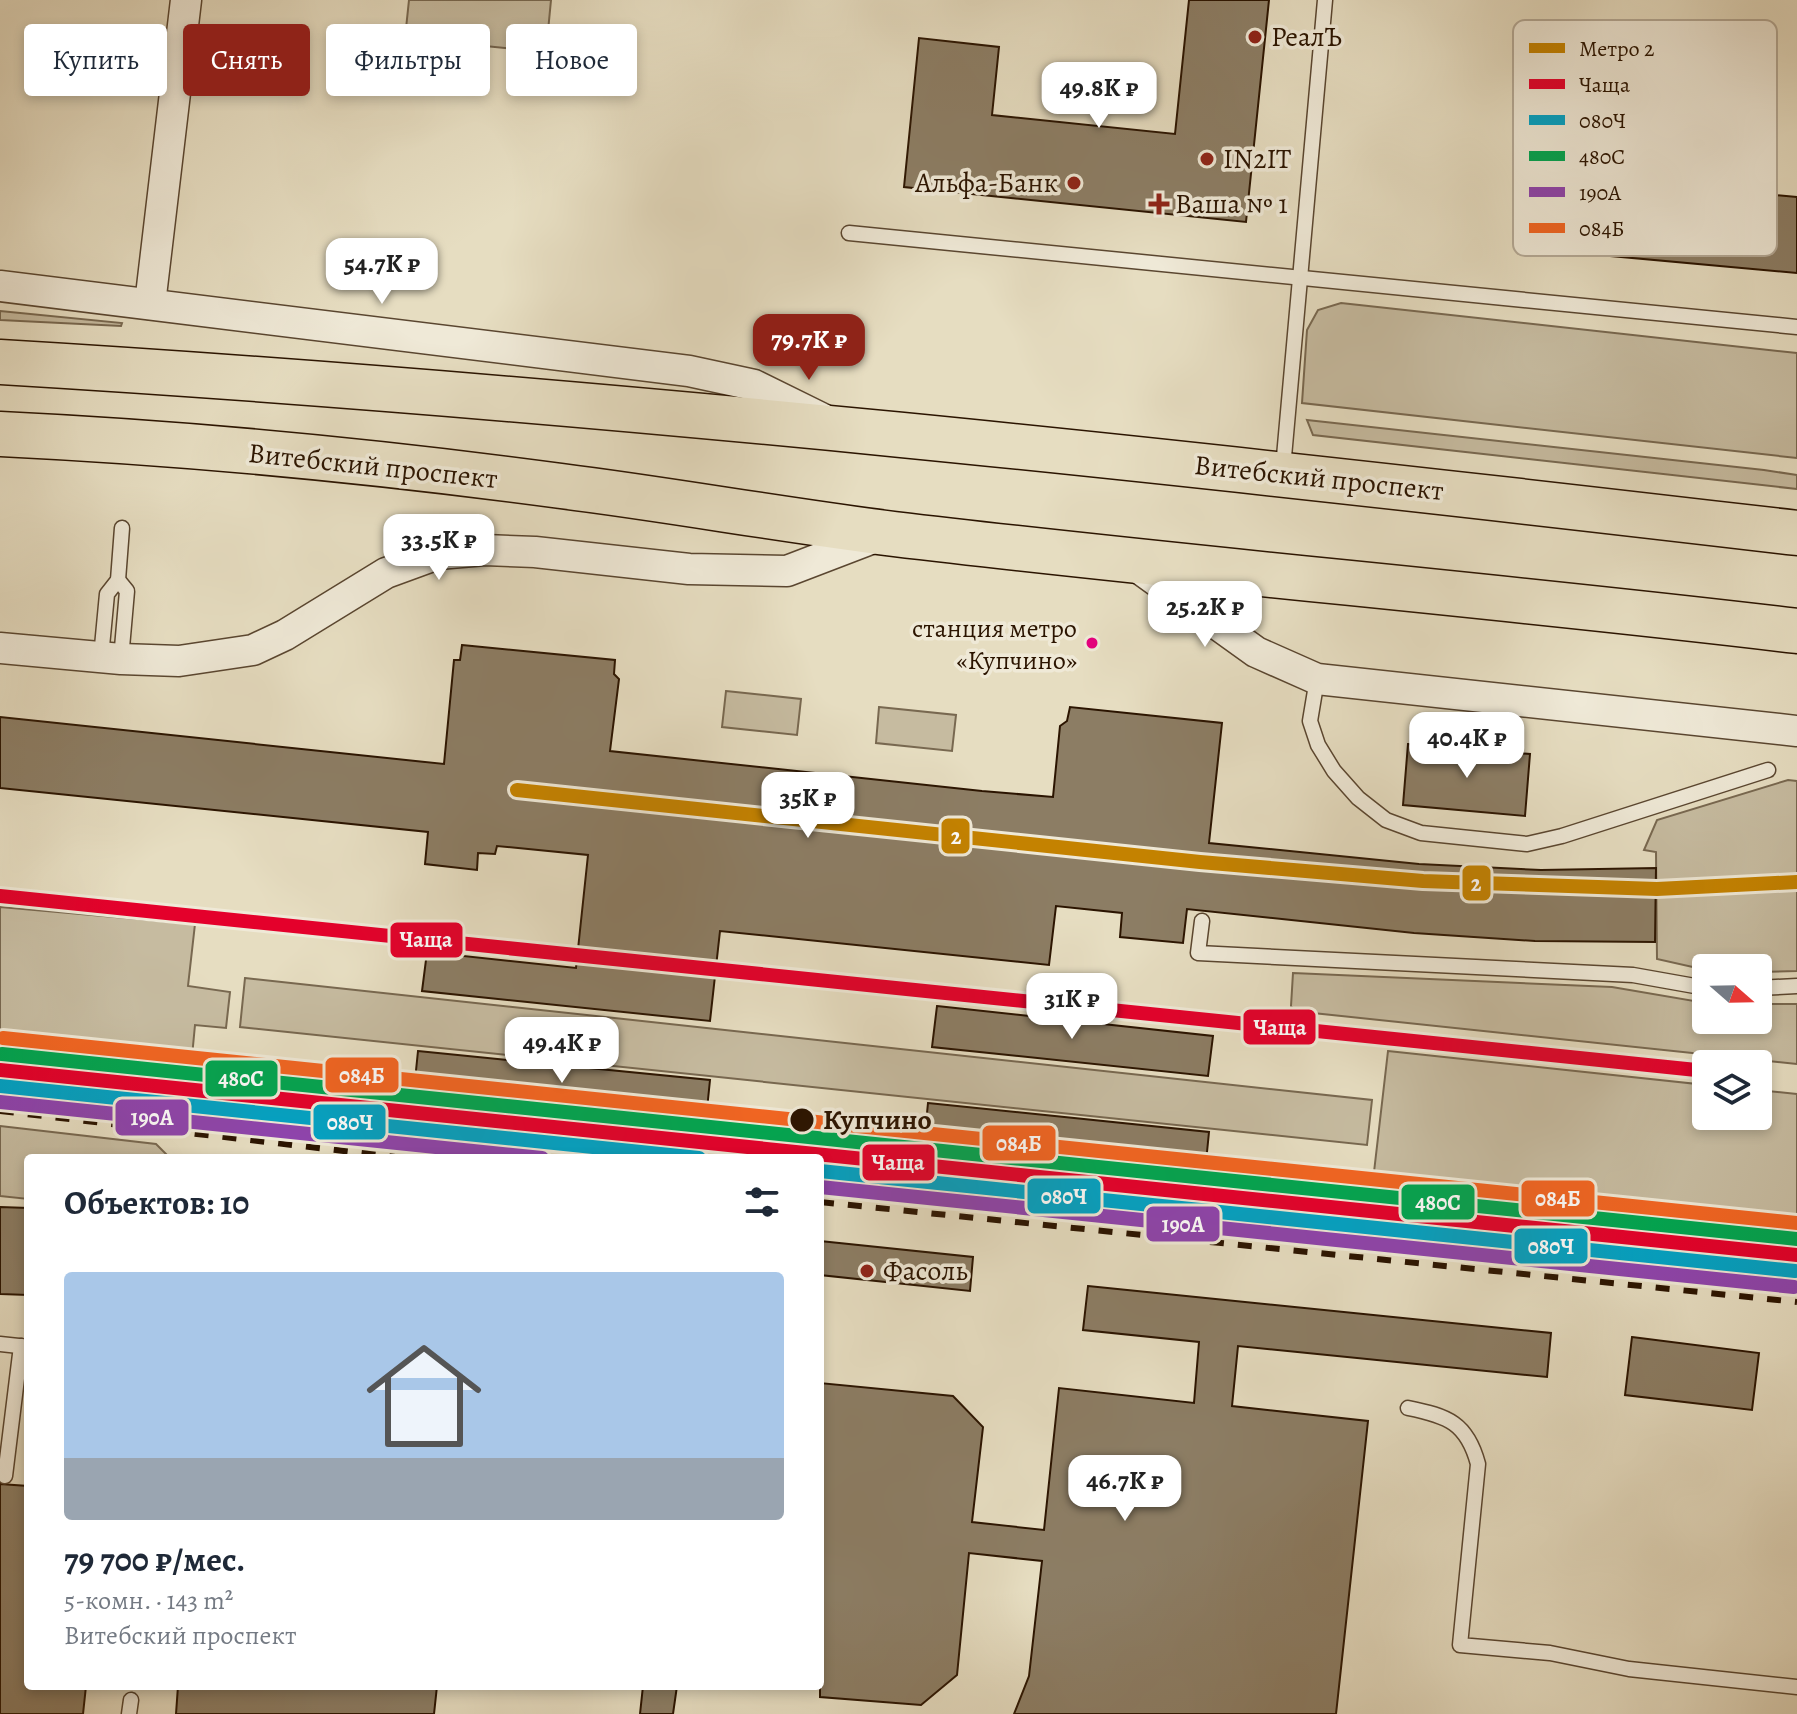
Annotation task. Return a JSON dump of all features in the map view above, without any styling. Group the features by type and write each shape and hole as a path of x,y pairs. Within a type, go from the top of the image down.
{"main road":[{"name":"Витебский проспект","path":"0,362 217,375 840,428 1283,473 1797,533"},
{"name":"Витебский проспект","path":"0,434 369,463 559,485 888,533 1574,604 1797,631"}],"street":[{"path":"150,304 186,0"},
{"name":"Витебский проспект","path":"0,286 689,371 754,385 840,428"},
{"name":"Витебский проспект","path":"0,648 179,661 253,650 285,635 386,573 438,554 485,550 535,552 689,569 787,571 888,533"},
{"path":"1127,560 1256,652 1317,679 1797,731"}],"lane":[{"path":"1283,473 1325,0"},
{"path":"849,233 1797,327"},
{"path":"111,658 107,594 118,580 122,528"},
{"path":"1317,679 1310,721 1318,745 1334,771 1358,798 1386,820 1421,833 1527,844 1562,836 1768,770"},
{"path":"1202,921 1198,953 1620,974 1692,986"},
{"path":"1772,987 1797,986"},
{"path":"0,1344 24,1346"},
{"path":"5,1476 24,1352"},
{"path":"1408,1408 1438,1414 1459,1426 1473,1443 1478,1464 1460,1645 1550,1653 1629,1669 1797,1687"}],"shaded area":[{"path":"409,0 551,0 549,24 506,24 506,48 490,46 490,24 406,24"},
{"path":"1341,303 1797,353 1797,458 1302,403 1307,330 1318,310"},
{"path":"0,311 122,323 121,326 0,320"},
{"path":"1307,420 1764,470 1797,475 1797,489 1313,435"},
{"path":"726,691 801,699 797,735 722,727"},
{"path":"879,707 956,715 952,751 876,743"},
{"path":"1788,780 1797,781 1797,971 1772,972 1772,954 1692,954 1692,967 1657,959 1656,852 1644,850 1657,820"},
{"path":"0,907 195,924 188,986 230,992 226,1028 195,1025 191,1067 0,1048"},
{"path":"1293,973 1612,987 1692,1001 1692,1034 1772,1034 1772,1004 1797,1004 1797,1064 1772,1061 1772,1050 1692,1050 1692,1053 1294,1011 1291,1006"},
{"path":"245,978 1372,1100 1367,1145 240,1027"},
{"path":"1388,1051 1692,1084 1692,1130 1772,1130 1772,1091 1797,1094 1797,1240 1371,1198"},
{"path":"0,1126 156,1144 166,1154 24,1154 24,1199 0,1196"}],"building":[{"path":"1189,0 1269,0 1246,222 904,187 919,38 999,47 992,115 1175,134"},
{"path":"1777,195 1797,197 1797,273 1611,256 1777,256"},
{"path":"462,645 615,660 614,674 619,679 610,751 982,791 1053,797 1060,726 1067,721 1070,707 1222,723 1209,843 1419,864 1541,870 1656,868 1655,942 1535,941 1414,933 1187,909 1183,943 1120,937 1122,913 1056,906 1049,965 720,931 710,1021 422,991 427,952 576,968 588,855 497,846 495,854 478,853 477,870 425,864 428,832 0,788 0,717 444,764 454,660 460,660"},
{"path":"1408,744 1530,754 1525,816 1403,805"},
{"path":"937,1006 1213,1036 1208,1076 932,1047"},
{"path":"418,1051 710,1080 706,1119 414,1090"},
{"path":"928,1103 1209,1132 1205,1172 924,1143"},
{"path":"0,1207 24,1208 24,1295 0,1294"},
{"path":"824,1241 973,1257 970,1291 824,1275"},
{"path":"1088,1286 1551,1333 1547,1377 1238,1346 1232,1406 1368,1421 1336,1714 1014,1714 1029,1676 1042,1561 969,1553 957,1675 921,1705 820,1697 820,1690 824,1690 824,1383 953,1396 983,1427 972,1522 1044,1530 1059,1388 1194,1403 1199,1342 1083,1330"},
{"path":"1632,1337 1759,1353 1752,1410 1625,1395"},
{"path":"0,1484 24,1486 24,1690 86,1690 83,1714 0,1714"},
{"path":"178,1690 437,1690 434,1714 176,1714"},
{"path":"643,1690 676,1690 673,1714 640,1714"}],"railway":[{"path":"0,1111 370,1154"},
{"path":"824,1202 1797,1302"}],"metro line":[{"name":"2","path":"517,790 1200,862 1423,881 1657,889 1797,882"}],"transit line":[{"name":"Чаща","path":"0,896 1692,1070"},
{"name":"084Б","path":"3,1038 1797,1223"},
{"name":"480С","path":"2,1054 1797,1239"},
{"name":"Чаща","path":"0,1070 816,1154"},
{"name":"080Ч","path":"0,1086 660,1154"},
{"name":"190А","path":"0,1102 503,1154"},
{"name":"Чаща","path":"824,1155 1797,1255"},
{"name":"080Ч","path":"824,1171 1795,1271"},
{"name":"190А","path":"824,1187 1794,1287"}],"place":[{"name":"РеалЪ","path":"1255,37"},
{"name":"IN2IT","path":"1207,159"},
{"name":"Альфа-Банк","path":"1074,183"},
{"name":"Ваша № 1","path":"1159,204"},
{"name":"станция метро «Купчино»","path":"1092,643"},
{"name":"Купчино","path":"802,1120"},
{"name":"Фасоль","path":"867,1271"}]}
